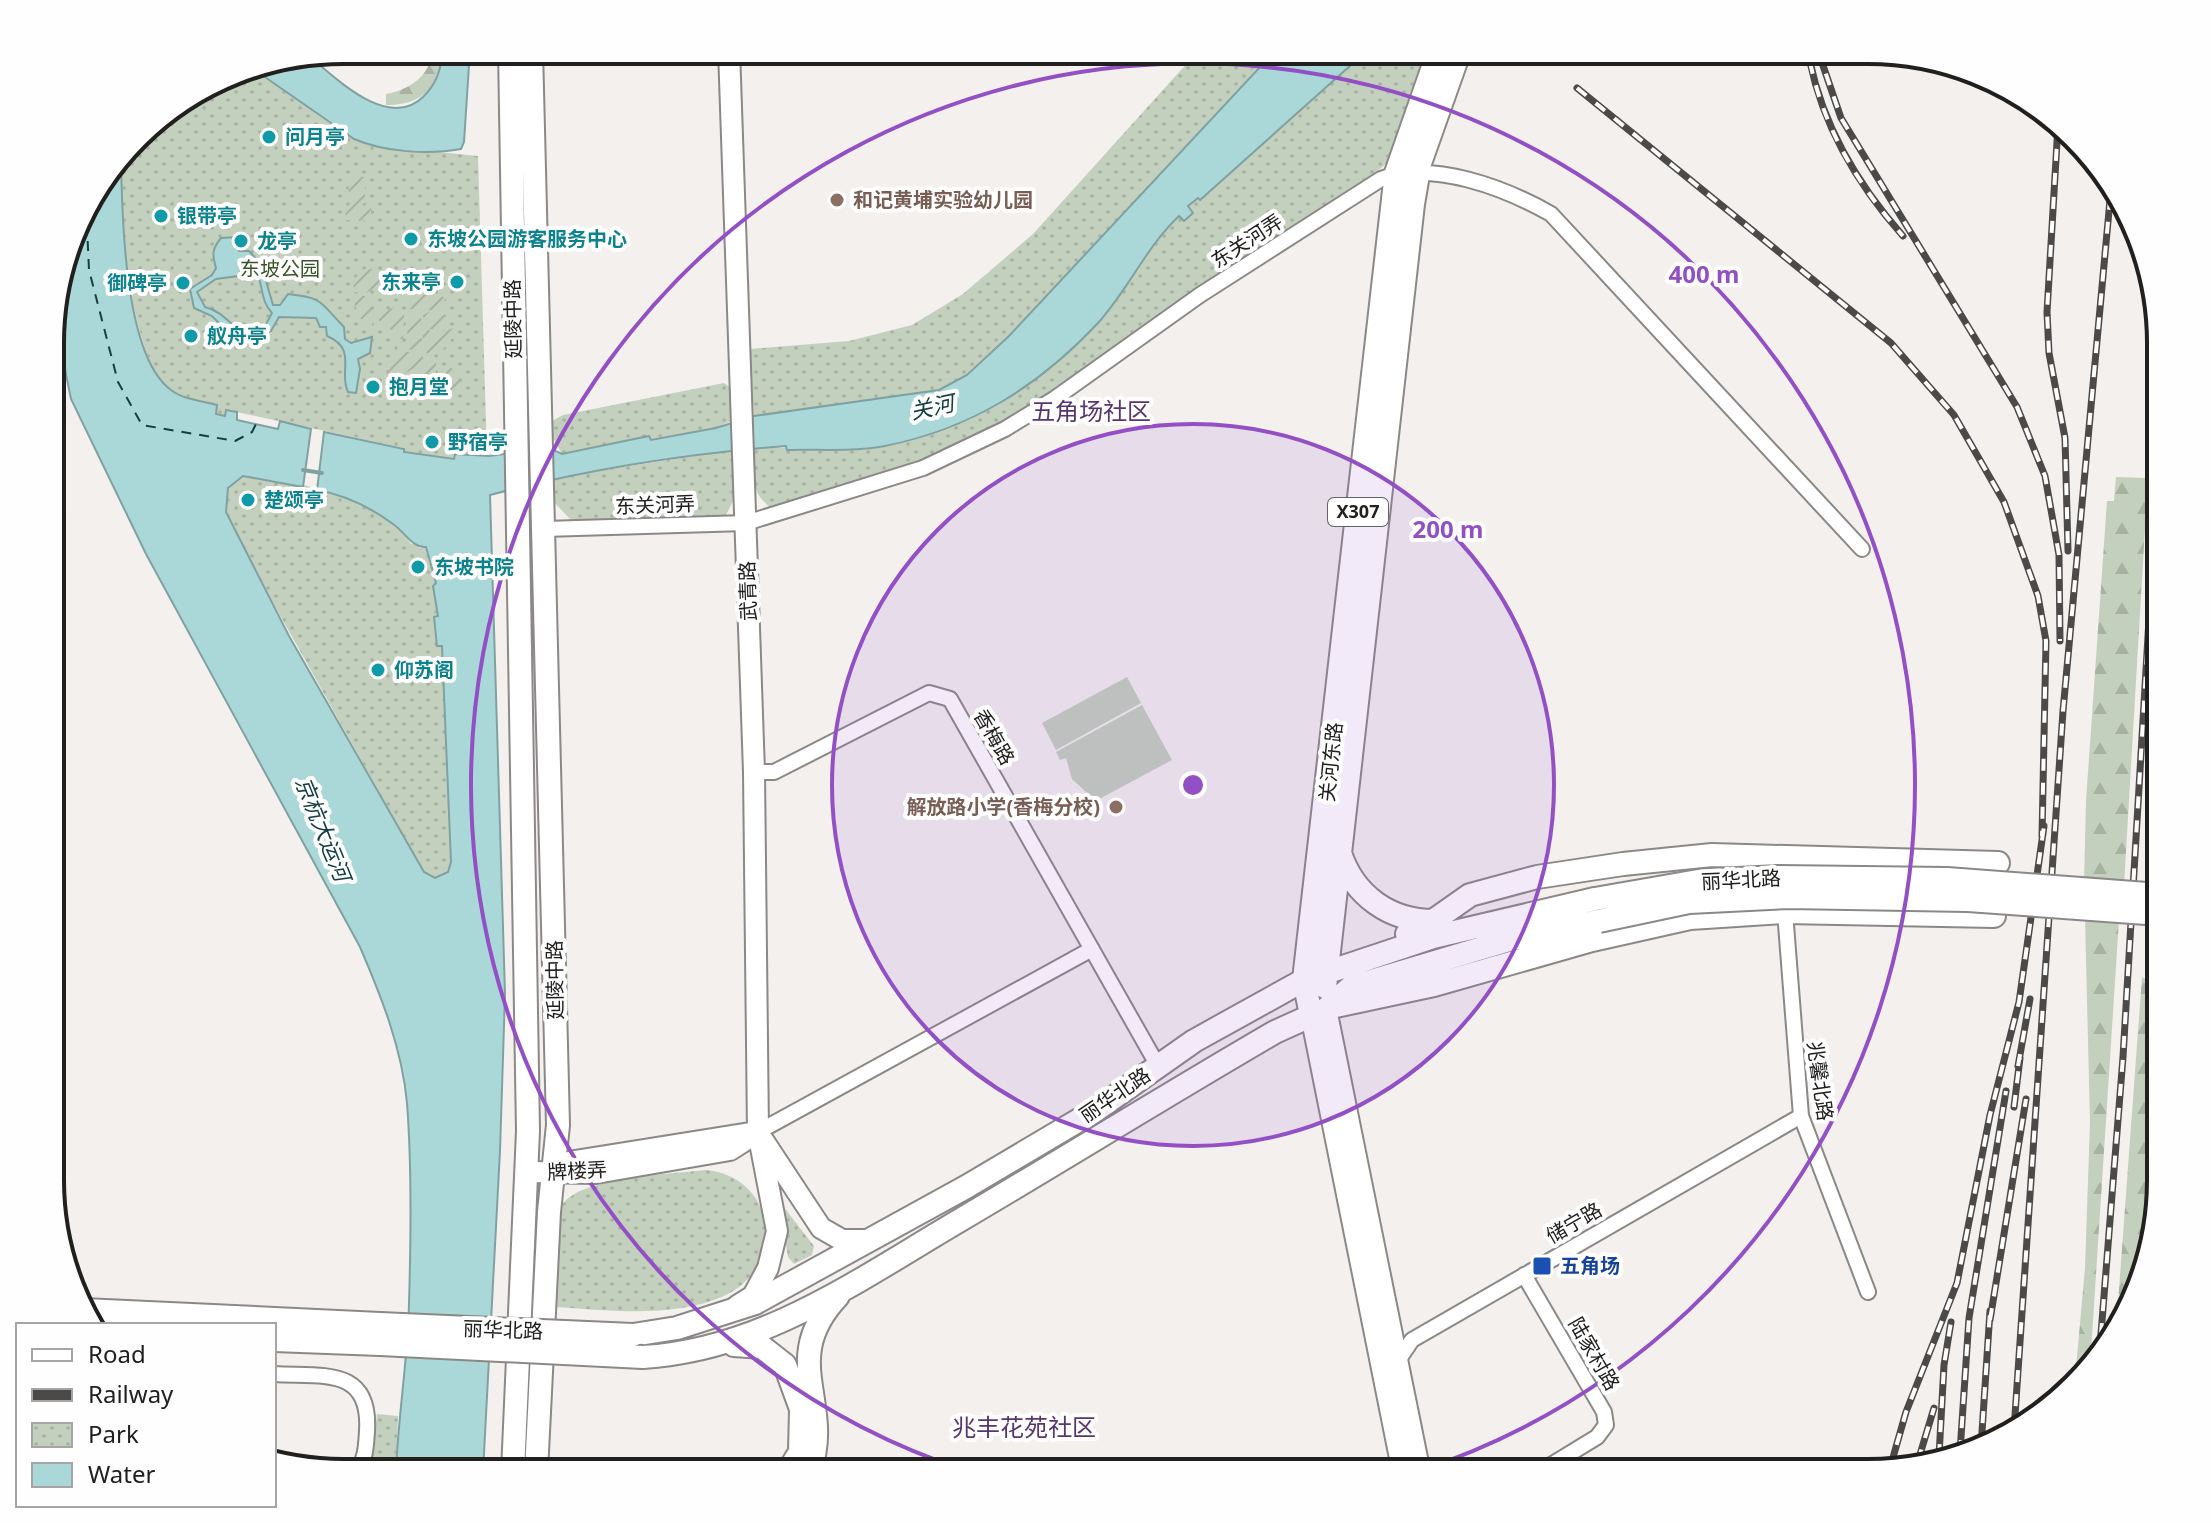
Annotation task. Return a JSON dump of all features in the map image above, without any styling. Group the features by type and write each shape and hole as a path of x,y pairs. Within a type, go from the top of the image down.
{"main road":[{"name":"延陵中路","path":"510,65 514,444 525,810 527,1172 514,1458"},
{"name":"延陵中路","path":"531,65 558,1125 537,1458"},
{"name":"关河东路","path":"1319,1012 1314,978 1407,174 1435,65"},
{"name":"关河东路","path":"1314,978 1340,852 1407,174 1454,65"},
{"path":"1340,852 1346,872 1359,890 1384,910 1417,921 1504,920"},
{"path":"1314,978 1433,921 1470,895 1537,877 1712,855 1998,863"},
{"name":"丽华北路","path":"276,1326 643,1357 687,1354 725,1345 770,1328 847,1287 1186,1084 1319,1012 1351,987 1698,881 1778,877 1947,879 2146,894"},
{"name":"丽华北路","path":"276,1340 380,1334 633,1335 677,1328 721,1315 755,1303 1083,1117 1158,1066 1314,978 1433,937 1504,920 1689,902 1788,897 1968,900 2146,913"},
{"path":"1319,1012 1434,985 1592,940 1690,918 1785,912 1994,916"},
{"path":"812,1458 818,1431 808,1362 812,1332 825,1311 847,1287"},
{"name":"丽华北路","path":"97,1311 244,1323"},
{"path":"725,1345 762,1347 785,1365 801,1409 800,1452 796,1458"}],"street":[{"name":"武青路","path":"721,1315 753,1296 768,1268 777,1231 765,1182 758,1132 754,772 730,65"},
{"name":"东关河弄","path":"544,529 746,523 923,468 1005,429 1054,399 1200,295 1381,179 1407,174"},
{"path":"1407,174 1452,176 1511,191 1551,214 1862,549"},
{"name":"香梅路","path":"754,772 774,772 929,693 950,699 1158,1066"},
{"name":"兆馨北路","path":"1785,912 1801,1116 1868,1292"},
{"name":"牌楼弄","path":"553,1169 596,1173 730,1150 1092,949"},
{"name":"关河东路","path":"1319,1012 1398,1357 1417,1459"},
{"name":"关河东路","path":"1319,1012 1400,1459"},
{"name":"储宁路","path":"1385,1384 1398,1357 1412,1340 1801,1116"},
{"path":"758,1132 821,1228 842,1240 865,1240"},
{"name":"牌楼弄","path":"527,1172 758,1132"},
{"path":"730,1150 744,1153 756,1164 765,1182"},
{"name":"陆家村路","path":"1524,1275 1604,1412 1606,1425 1597,1437 1561,1459"},
{"path":"276,1374 344,1379 356,1385 364,1398 368,1414 364,1458"}],"green space":[{"path":"440,65 434,83 427,91 410,102 386,105 386,94 410,85 428,67"},
{"path":"1185,65 1262,65 1009,336 967,375 939,390 754,416 749,349 849,341 912,325 963,294 1033,234"},
{"path":"1351,65 1420,65 1389,161 1380,169 1001,424 922,461 770,507 758,495 753,473 753,448 850,450 915,440 974,417 1027,386 1098,323 1167,228 1179,216 1183,221 1188,206 1198,198 1201,200"},
{"name":"东坡公园","path":"264,76 336,128 368,145 478,156 487,456 456,454 455,459 404,452 404,448 227,410 225,416 216,414 217,406 168,387 152,365 134,310 123,242 119,182 133,159 159,133 188,111 236,85"},
{"path":"348,177 365,177 365,203 360,205 371,207 371,221 345,220 346,209 350,208"},
{"path":"375,269 383,282 381,286 365,293 354,292 353,282 361,270"},
{"path":"421,286 445,298 443,311 407,309 410,290"},
{"path":"355,295 365,296 367,304 375,312 372,326 360,318 352,298"},
{"path":"392,308 404,314 403,339 394,339 391,330 377,319 377,313"},
{"path":"408,313 417,314 422,320 419,350 397,349 399,342 407,342"},
{"path":"443,313 451,327 425,330 423,315"},
{"path":"454,328 456,334 443,349 433,355 424,352 422,331 436,333"},
{"path":"397,352 420,352 425,361 398,378 387,376"},
{"path":"436,357 436,376 401,379 423,366 429,358"},
{"path":"447,368 452,368 463,388 452,396 440,383"},
{"path":"724,383 732,389 733,420 716,428 562,454 552,436 552,421 563,415"},
{"path":"734,450 734,499 726,515 571,520 551,499 551,478"},
{"path":"252,475 316,488 361,504 398,528 411,544 417,543 419,549 425,547 436,584 433,586 438,616 438,646 442,646 451,862 448,872 435,878 424,872 258,576 226,512 228,488 243,476"},
{"path":"2116,477 2146,478 2124,885 2084,882 2086,801 2107,501 2114,501"},
{"path":"1127,677 1141,703 1056,750 1042,723"},
{"path":"1142,705 1172,760 1088,805 1083,796 1087,793 1072,779 1066,758 1060,760 1056,752"},
{"path":"2085,918 2119,920 2091,1347 2076,1366 2085,1268 2090,1122"},
{"path":"2142,977 2146,979 2145,1216 2137,1252 2118,1304"},
{"path":"706,1170 730,1176 748,1189 760,1206 765,1225 765,1246 757,1265 744,1283 724,1296 683,1308 618,1311 554,1307 556,1230 561,1208 569,1198 604,1183"},
{"path":"779,1201 814,1246 812,1255 794,1264 788,1257"},
{"path":"377,1414 398,1416 396,1458 372,1458"}],"water":[{"path":"440,65 469,65 461,149 421,152 392,149 354,139 264,76 289,69 320,66 364,98 395,108 410,106 424,96"},
{"path":"1262,65 1351,65 1200,200 1198,198 1188,206 1193,213 1184,221 1179,216 1167,228 1109,310 1075,346 1027,385 975,416 916,438 873,448 787,450 786,446 711,453 600,470 490,495 505,994 484,1458 397,1458 408,1324 411,1228 409,1128 400,1062 383,1003 360,947 146,554 71,399 64,364 66,307 79,253 101,203 122,174 129,283 135,317 155,373 176,393 217,405 216,414 225,416 226,410 237,412 237,420 278,429 280,421 311,429 303,487 243,476 228,488 226,512 289,636 424,872 435,878 448,872 451,862 442,646 437,646 434,617 438,616 433,586 436,583 426,547 413,543 393,524 366,507 317,490 324,432 404,449 404,452 454,459 455,454 489,456 549,448 562,454 649,436 651,440 716,428 754,416 939,390 967,375 1009,336"},
{"path":"238,237 239,251 249,251 261,264 273,305 280,305 288,294 309,297 320,303 344,327 345,339 351,343 372,337 370,353 358,359 360,369 356,393 348,392 345,384 345,354 342,347 327,336 326,327 320,327 316,318 279,317 271,331 245,341 228,332 212,316 194,308 190,289 212,275 216,268 214,249 221,238","holes":["250,263 272,313 264,328 250,335 205,307 197,292 216,279 238,276 243,264"]}],"waterway":[{"path":"303,470 322,473"}],"ferry route":[{"path":"87,233 89,270 118,382 142,425 235,441 252,432 256,424"}],"railway":[{"path":"1811,65 1824,110 1845,155 1871,197 1903,236"},
{"path":"1823,65 1841,118 2017,407 2045,476 2059,555 2060,641"},
{"path":"1577,88 1891,343 1954,415 2004,502 2038,596 2046,641 2042,836"},
{"path":"2057,139 2047,312 2049,353 2065,438 2068,551"},
{"path":"2015,1417 2063,711 2110,205"},
{"path":"2101,1333 2123,1057 2146,670"},
{"path":"1893,1458 1906,1412 1957,1283 1990,1115 2019,1002 2044,826"},
{"path":"2018,1066 2030,999"},
{"path":"2014,1107 2020,1058"},
{"path":"1961,1443 1969,1318 2006,1091"},
{"path":"1990,1320 2026,1099"},
{"path":"1982,1435 1990,1311"},
{"path":"1939,1449 1944,1365 1951,1322"},
{"path":"1920,1453 1934,1408"}],"place":[{"name":"问月亭","path":"269,137"},
{"name":"和记黄埔实验幼儿园","path":"837,200"},
{"name":"银带亭","path":"161,216"},
{"name":"东坡公园游客服务中心","path":"411,239"},
{"name":"龙亭","path":"241,241"},
{"name":"东来亭","path":"457,282"},
{"name":"御碑亭","path":"183,283"},
{"name":"舣舟亭","path":"191,336"},
{"name":"抱月堂","path":"373,387"},
{"name":"野宿亭","path":"432,442"},
{"name":"楚颂亭","path":"248,500"},
{"name":"东坡书院","path":"418,567"},
{"name":"仰苏阁","path":"378,670"},
{"name":"解放路小学(香梅分校)","path":"1116,807"},
{"name":"五角场","path":"1542,1266"}],"district":[{"name":"五角场社区","path":"1091,412"},
{"name":"兆丰花苑社区","path":"1024,1428"}],"water label":[{"name":"关河","path":"932,407"},
{"name":"京杭大运河","path":"323,829"}]}
